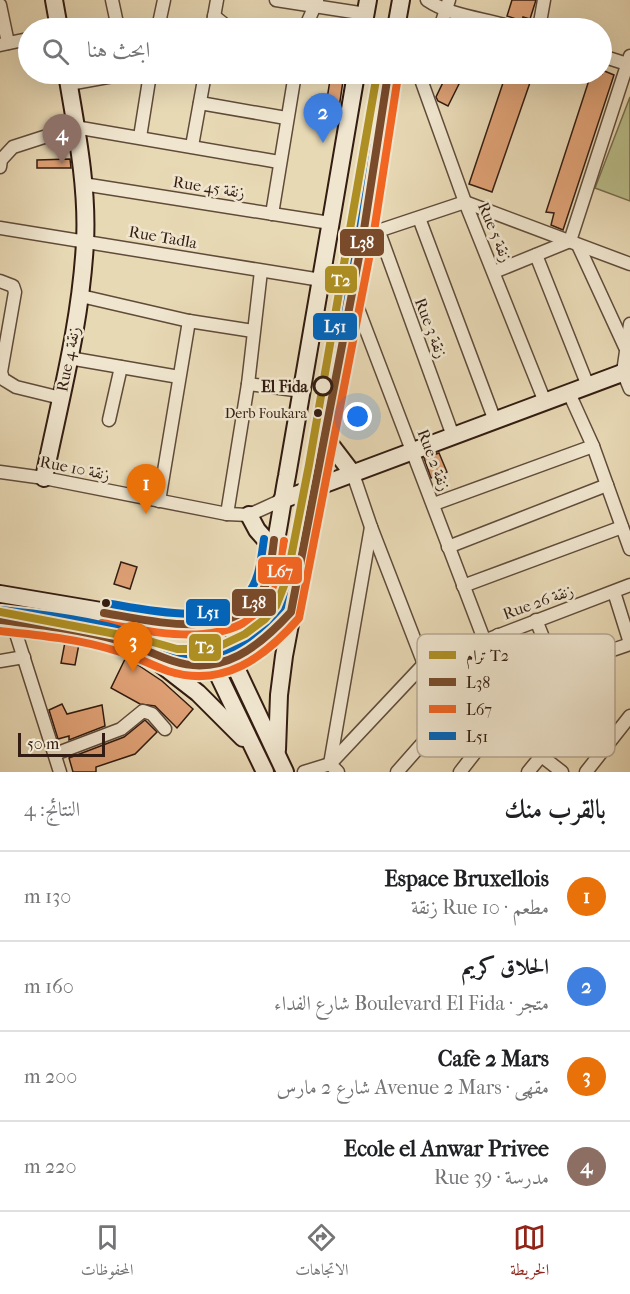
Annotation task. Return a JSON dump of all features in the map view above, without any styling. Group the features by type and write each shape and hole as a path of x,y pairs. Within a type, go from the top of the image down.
{"main road":[{"path":"54,0 57,18"},
{"path":"398,18 401,0"},
{"name":"Rue 4 زنقة","path":"44,478 81,296 85,240 83,184 69,84"},
{"path":"0,594 187,624 219,621 246,609 257,600 265,586 273,548 354,84"},
{"path":"277,750 279,695 291,612 352,291 371,234 387,84"},
{"path":"282,500 627,371"},
{"path":"324,436 353,474"},
{"path":"249,515 257,530 273,548"},
{"path":"6,620 123,641 178,663 214,666 234,661 263,643 291,612"},
{"path":"219,621 213,639 214,666 265,772"},
{"path":"187,624 228,651 277,750 285,772"},
{"path":"137,647 198,693 224,717 258,755"}],"street":[{"path":"112,0 116,18"},
{"path":"160,18 164,0"},
{"path":"214,18 217,0"},
{"path":"276,0 316,3 366,14"},
{"path":"427,0 482,18"},
{"path":"541,18 544,0"},
{"path":"309,18 316,3"},
{"path":"0,4 4,44"},
{"path":"612,57 629,60 574,243 625,347"},
{"path":"140,137 148,84"},
{"path":"192,146 203,84"},
{"path":"272,214 289,84"},
{"name":"Rue 5 زنقة","path":"423,84 465,202 545,402"},
{"path":"200,103 286,118"},
{"path":"0,167 1,160 13,147 75,127 279,162"},
{"name":"Rue 45 زنقة","path":"83,184 330,223"},
{"path":"371,234 465,202 630,264"},
{"path":"419,218 495,421"},
{"name":"Rue Tadla","path":"0,228 321,280"},
{"name":"Rue 3 زنقة","path":"371,234 453,436"},
{"path":"494,272 574,243"},
{"path":"536,255 588,386"},
{"path":"227,514 248,384 261,270"},
{"path":"0,281 13,286 15,292 2,372 3,379 16,387 61,398"},
{"name":"Rue 2 زنقة","path":"352,291 482,634"},
{"path":"81,296 189,321 253,331"},
{"path":"159,501 189,321"},
{"path":"630,324 625,347 630,389"},
{"path":"69,358 179,377"},
{"path":"109,420 121,367"},
{"path":"248,384 302,391"},
{"path":"570,393 593,446 630,549"},
{"path":"434,504 593,446"},
{"name":"Rue 10 زنقة","path":"0,472 44,478 227,514 249,515 282,500"},
{"path":"353,474 417,646"},
{"path":"448,547 608,485"},
{"path":"334,768 371,527"},
{"path":"463,586 622,527"},
{"name":"Rue 26 زنقة","path":"501,634 630,585"},
{"path":"614,592 630,644 615,649"},
{"path":"6,620 24,657 60,772"},
{"path":"536,620 542,634"},
{"path":"0,661 24,657"},
{"path":"304,772 334,768 417,672"},
{"path":"55,754 121,729 143,711 152,714 165,729"},
{"path":"615,735 630,716"},
{"path":"397,772 417,749"},
{"path":"460,772 472,757"},
{"path":"528,772 540,757"},
{"path":"544,757 562,772"},
{"path":"585,772 597,757"}],"green space":[{"path":"630,97 630,201 595,188"}],"building":[{"path":"512,0 536,0 530,18 507,16"},
{"path":"329,84 343,84 339,108 326,105"},
{"path":"442,84 459,84 448,106 438,101 436,97"},
{"path":"503,84 530,84 492,192 469,184"},
{"path":"588,84 611,84 563,230 551,225 554,213 546,212"},
{"path":"70,159 71,168 37,168 37,160"},
{"path":"439,453 447,472 431,478 424,458"},
{"path":"121,562 137,567 130,589 114,584"},
{"path":"65,642 79,644 75,665 61,663"},
{"path":"126,657 162,681 193,709 177,728 155,706 140,704 111,688"},
{"path":"62,704 67,714 102,705 105,726 69,740 69,736 58,739 49,710"},
{"path":"145,720 157,732 135,754 96,767 96,772 73,772 69,758 124,737"}],"tram line":[{"name":"T2","path":"0,612 142,639 177,649 195,649 222,645 245,634 265,619 276,606 287,578 309,465 375,84"}],"transit line":[{"name":"L51","path":"1,610 110,627 174,651 190,655 206,655 234,647 270,619 281,607 353,234 376,84"},
{"name":"L38","path":"0,620 88,633 124,642 173,661 191,665 208,665 223,662 253,647 291,612 363,236 386,84"},
{"name":"L67","path":"0,631 88,643 124,653 168,671 207,676 241,666 257,657 299,618 373,238 397,84"},
{"name":"L51","path":"106,603 179,613 217,611 233,605 251,590 259,569 264,539"},
{"name":"L38","path":"104,613 170,623 193,624 216,622 236,616 253,604 265,586 274,540"},
{"name":"L67","path":"102,623 172,634 220,631 242,624 260,611 274,591 280,573 284,541"}],"place":[{"name":"الحلاق كريم","path":"323,143"},
{"name":"Ecole el Anwar Privee","path":"62,164"},
{"name":"El Fida","path":"323,386"},
{"name":"Derb Foukara","path":"318,413"},
{"name":"Espace Bruxellois","path":"146,514"},
{"name":"Cafe 2 Mars","path":"133,672"}]}
